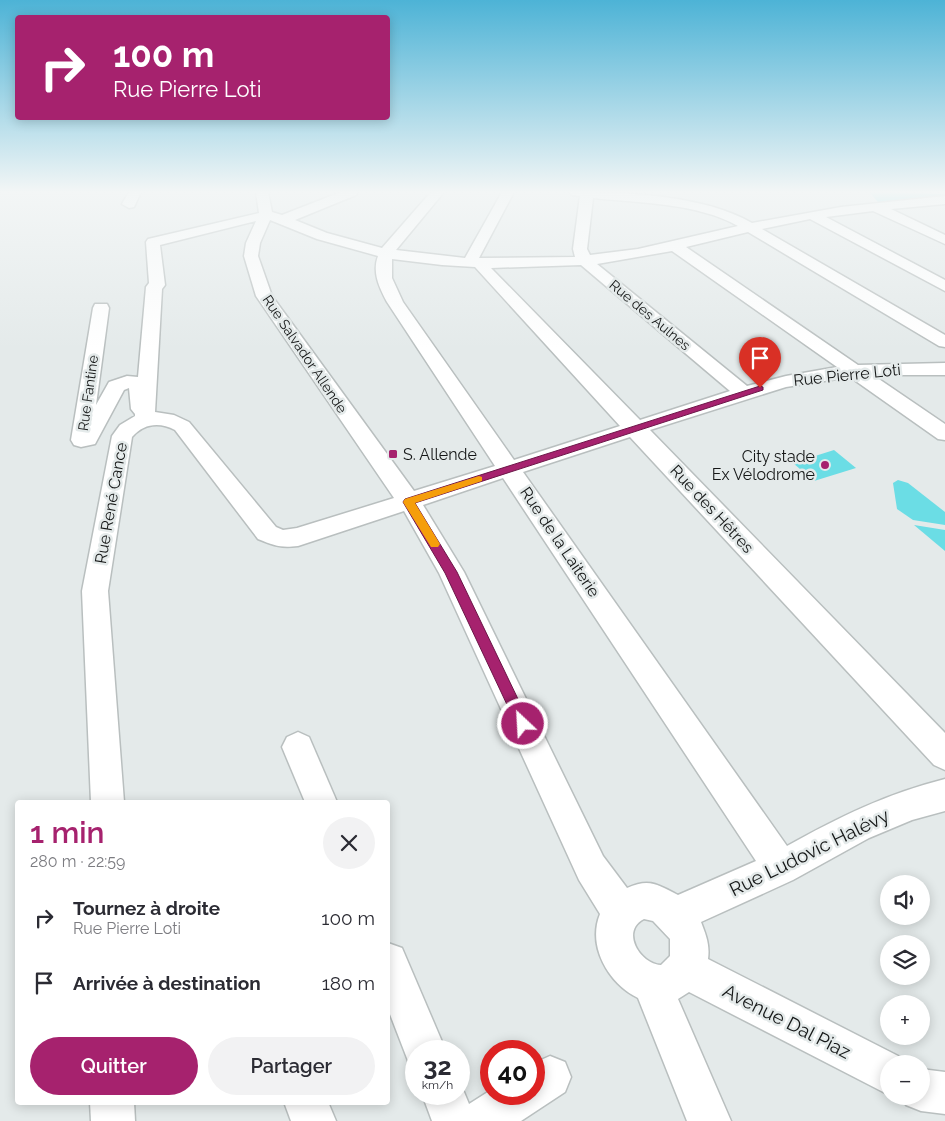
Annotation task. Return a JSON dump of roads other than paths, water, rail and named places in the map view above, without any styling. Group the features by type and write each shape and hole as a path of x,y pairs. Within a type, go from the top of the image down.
{"street":[{"path":"153,244 157,285 154,287 143,420 160,418 173,420 182,426 267,533 281,539 298,537 408,502"},
{"name":"Rue Salvador Allende","path":"253,244 251,256 264,296 408,502 451,572 591,868 621,912"},
{"path":"354,244 386,253 475,263 584,260 613,257 682,244"},
{"path":"386,253 393,244"},
{"path":"475,263 484,244"},
{"path":"580,244 584,260"},
{"path":"781,244 945,342"},
{"path":"867,244 945,286"},
{"path":"675,246 945,434"},
{"name":"Rue de la Laiterie","path":"386,253 383,261 384,281 395,302 781,868"},
{"name":"Rue des Aulnes","path":"584,260 744,393"},
{"name":"Rue des Hêtres","path":"475,263 483,268 945,755"},
{"name":"Rue Fantine","path":"100,308 81,440 88,439 116,386 120,384 133,381 139,385 143,420"},
{"name":"Rue Pierre Loti","path":"408,502 744,393 792,380 856,371 945,369"},
{"name":"Rue René Cance","path":"107,800 95,591 122,436 125,431 143,420"},
{"path":"298,747 320,800"},
{"name":"Rue Ludovic Halévy","path":"676,914 781,868 856,826 911,804 945,795"},
{"path":"642,900 660,903 676,914 683,924 690,947 689,958 669,976 640,979 629,971 621,960 616,947 614,934 616,922 621,912 627,906 642,900"},
{"path":"390,967 420,1040"},
{"path":"669,976 675,1044 709,1121"},
{"name":"Avenue Dal Piaz","path":"669,976 880,1070"},
{"path":"930,1091 945,1093"},
{"path":"112,1105 113,1121"},
{"path":"306,1105 314,1121"}],"place":[{"name":"S. Allende","path":"393,454"},
{"name":"City stade Ex Vélodrome","path":"825,465"}]}
